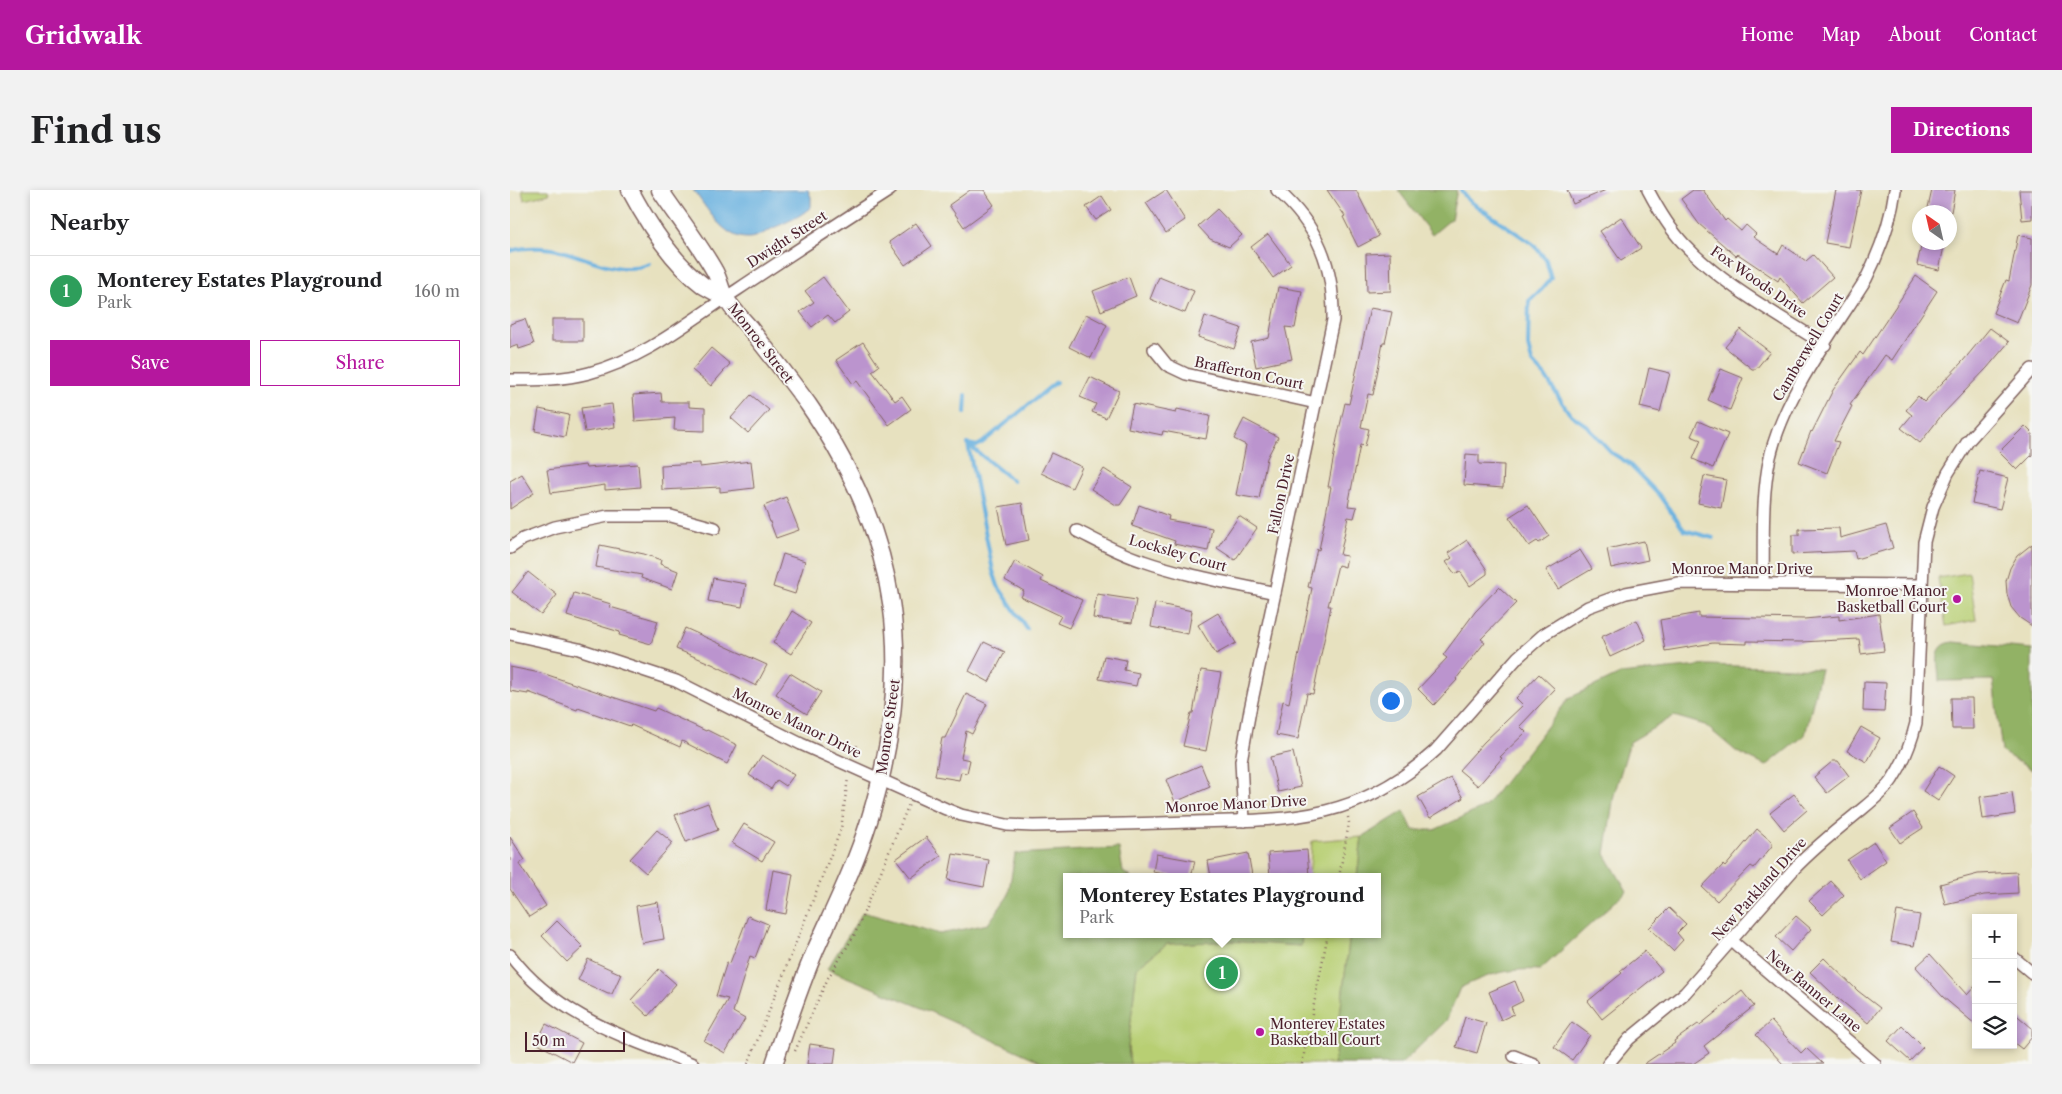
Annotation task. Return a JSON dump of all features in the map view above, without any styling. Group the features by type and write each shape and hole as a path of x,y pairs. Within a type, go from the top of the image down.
{"main road":[{"name":"Monroe Street","path":"630,190 652,227 685,269 704,286 725,297"},
{"name":"Monroe Street","path":"660,190 703,251 716,273 725,297 792,383 826,432 857,488 880,546 888,576 892,603 896,655 893,706 880,780 856,859 818,944 774,1064"}],"street":[{"name":"Dwight Street","path":"510,380 544,380 574,376 620,363 654,346 725,297 890,190"},
{"name":"Fallon Drive","path":"1244,821 1241,761 1250,710 1333,320 1332,283 1322,248 1314,232 1293,204 1277,190"},
{"name":"Fox Woods Drive","path":"1648,190 1662,215 1683,244 1709,268 1825,345"},
{"name":"Camberwell Court","path":"1763,583 1764,495 1770,458 1777,433 1792,398 1866,279 1875,261 1888,223 1895,190"},
{"name":"Brafferton Court","path":"1154,349 1167,364 1186,374 1316,403"},
{"name":"New Parkland Drive","path":"1608,1064 1629,1039 1685,993 1809,853 1876,798 1891,781 1903,762 1911,743 1916,723 1926,534 1933,507 1948,473 1968,441 2032,369"},
{"path":"510,548 523,539 555,527 608,516 671,516 715,528"},
{"name":"Locksley Court","path":"1077,531 1120,553 1144,562 1179,572 1275,593"},
{"name":"Monroe Manor Drive","path":"510,634 579,649 676,680 851,767 961,815 1007,825 1033,826 1244,821 1295,818 1330,811 1362,800 1394,783 1436,750 1518,657 1543,635 1576,613 1626,593 1679,583 1922,585"},
{"name":"New Banner Lane","path":"1732,941 1875,1064"},
{"path":"510,955 536,984 562,1005 589,1022 693,1064"},
{"path":"2015,959 2032,973"},
{"path":"1514,1056 1534,1064"}],"path":[{"path":"748,1064 841,829 846,785 856,745"},
{"path":"793,1058 828,978 855,934 912,794"},
{"path":"1340,873 1349,823 1345,806"},
{"path":"1302,1064 1327,938"}],"green space":[{"path":"522,190 548,190 549,194 524,200"},
{"path":"1398,190 1457,190 1451,219 1432,235"},
{"name":"Monroe Manor Basketball Court","path":"1969,573 1976,620 1946,626 1938,578"},
{"path":"1953,642 2032,649 2032,770 2002,752 1993,680 1939,681 1939,651 1946,644"},
{"path":"1709,665 1821,669 1805,735 1766,766 1737,752 1705,725 1674,716 1630,742 1614,795 1605,854 1627,891 1540,970 1518,970 1499,973 1460,988 1446,1021 1401,1064 1334,1064 1350,938 1381,938 1381,873 1358,873 1362,837 1404,811 1413,830 1434,830 1485,807 1569,698 1620,674"},
{"path":"1362,837 1358,873 1309,873 1312,841"},
{"path":"1119,848 1125,873 1063,873 1063,938 1302,938 1301,946 1231,941 1167,944 1137,967 1128,1047 1130,1064 1046,1064 924,1009 827,969 863,912 940,934 988,924 1008,896 1015,854"},
{"path":"1302,938 1350,938 1334,1064 1130,1064 1128,1047 1137,967 1167,944 1231,941 1301,946"}],"water":[{"path":"693,190 808,190 811,197 811,207 798,216 758,236 751,238 739,237 731,233 716,220"}],"building":[{"path":"970,190 984,190 994,205 964,227 949,205"},
{"path":"1166,190 1185,220 1166,233 1146,203"},
{"path":"1327,190 1356,190 1379,236 1358,247 1343,217 1345,216"},
{"path":"1567,190 1606,190 1573,204"},
{"path":"1693,190 1703,190 1725,221 1727,219 1741,231 1746,225 1756,234 1753,237 1778,254 1783,245 1806,261 1813,255 1833,277 1803,303 1780,277 1778,281 1738,254 1736,256 1699,224 1681,199"},
{"path":"1836,190 1861,190 1849,247 1825,243"},
{"path":"1932,190 1955,190 1952,205 1929,205"},
{"path":"2019,190 2032,190 2032,219 2022,220"},
{"path":"1102,196 1111,210 1096,220 1086,207"},
{"path":"1217,209 1242,235 1229,247 1210,239 1198,226"},
{"path":"1621,217 1641,248 1621,261 1600,231"},
{"path":"916,223 932,246 905,265 889,242"},
{"path":"1268,234 1291,265 1273,278 1251,247"},
{"path":"2018,235 2032,238 2032,285 2017,323 1993,313 2006,280 2009,281"},
{"path":"1920,250 1943,250 1939,270 1917,265"},
{"path":"1390,253 1391,291 1367,292 1366,254"},
{"path":"1916,276 1937,291 1892,360 1885,355 1850,405 1852,406 1834,441 1839,442 1827,473 1799,462 1811,431 1833,390 1860,352 1863,355"},
{"path":"823,277 849,312 835,323 828,315 812,327 800,312 814,302 805,291"},
{"path":"1129,277 1136,296 1101,311 1093,291"},
{"path":"1159,277 1194,291 1185,313 1150,299"},
{"path":"1278,287 1302,291 1295,328 1285,327 1292,359 1256,367 1251,342 1269,338"},
{"path":"1370,308 1392,312 1385,343 1383,343 1373,395 1368,394 1361,427 1369,429 1365,446 1360,445 1348,506 1357,507 1354,518 1348,517 1340,555 1347,556 1345,567 1338,565 1328,606 1331,606 1313,694 1307,693 1298,739 1276,735 1283,701 1289,703 1312,588 1308,587 1317,549 1319,550 1331,487 1328,487 1337,439 1345,403 1349,404"},
{"path":"1086,314 1107,325 1091,358 1069,347"},
{"path":"1205,316 1241,328 1234,349 1198,337"},
{"path":"525,319 534,344 519,349 518,345 510,348 510,324"},
{"path":"552,319 583,319 583,341 552,341"},
{"path":"1990,328 2009,342 1941,416 1920,443 1901,428 1912,415 1906,410 1918,396 1924,402 1963,361"},
{"path":"1740,329 1770,352 1756,369 1752,369 1725,347"},
{"path":"863,342 879,366 872,371 895,401 902,396 911,409 889,425 857,381 853,384 836,360"},
{"path":"711,348 730,364 711,386 692,370"},
{"path":"1649,368 1670,373 1660,412 1640,407"},
{"path":"1721,369 1743,378 1730,410 1708,400"},
{"path":"1090,377 1119,391 1106,418 1092,412 1096,404 1080,397"},
{"path":"661,393 662,402 689,402 689,407 705,408 705,431 674,430 675,418 635,421 633,395"},
{"path":"751,395 769,410 748,433 731,418"},
{"path":"612,404 615,427 585,432 581,408"},
{"path":"1133,404 1176,413 1177,409 1210,416 1206,439 1163,431 1162,435 1128,428"},
{"path":"539,409 569,415 565,437 535,431"},
{"path":"1244,419 1278,437 1267,458 1259,499 1236,495 1246,445 1234,439"},
{"path":"1698,421 1728,434 1713,468 1693,459 1701,440 1691,436"},
{"path":"2025,426 2032,433 2032,455 2017,470 1999,452"},
{"path":"1051,453 1082,467 1072,488 1041,473"},
{"path":"1466,454 1479,455 1479,464 1504,465 1503,488 1464,485"},
{"path":"751,461 754,488 720,492 720,487 662,490 661,465 700,463 700,467"},
{"path":"638,464 640,487 605,490 605,485 551,493 547,470 585,465 586,468"},
{"path":"1104,469 1132,487 1120,505 1116,505 1091,489"},
{"path":"1980,471 2008,478 2000,509 1972,503"},
{"path":"522,474 534,493 510,509 510,481"},
{"path":"1704,476 1726,480 1721,508 1698,503"},
{"path":"786,497 799,530 776,538 764,506"},
{"path":"1022,503 1029,540 1006,545 998,507"},
{"path":"1139,505 1169,516 1168,520 1212,528 1208,551 1174,544 1175,541 1132,526"},
{"path":"1528,505 1549,536 1539,543 1537,541 1529,546 1509,517"},
{"path":"1239,516 1257,528 1235,560 1217,548"},
{"path":"1886,525 1893,548 1856,559 1854,551 1792,554 1792,535 1799,535 1799,529 1839,528 1840,538"},
{"path":"1467,540 1487,570 1487,574 1470,586 1460,571 1455,574 1446,562 1452,558 1448,553"},
{"path":"1644,541 1648,560 1611,568 1607,549"},
{"path":"2032,544 2032,626 2020,618 2011,607 2006,581 2010,568 2017,556"},
{"path":"600,545 644,554 661,560 660,564 678,571 672,589 641,578 642,575 596,567"},
{"path":"1580,550 1592,569 1558,589 1546,570"},
{"path":"783,554 805,561 795,594 773,587"},
{"path":"1015,561 1043,577 1041,581 1082,600 1069,628 1057,623 1061,616 1021,597 1024,591 1005,580"},
{"path":"528,572 557,595 541,615 512,592"},
{"path":"713,578 746,584 742,607 708,601"},
{"path":"1499,587 1516,603 1481,639 1485,642 1457,680 1434,705 1418,689 1447,658 1443,655 1475,612"},
{"path":"574,593 611,604 610,607 658,621 651,644 619,635 620,632 567,616"},
{"path":"1097,594 1136,600 1132,623 1093,618"},
{"path":"1155,603 1192,611 1188,634 1151,627"},
{"path":"792,611 811,623 791,654 773,643"},
{"path":"1218,613 1236,643 1216,654 1198,625"},
{"path":"1699,613 1699,617 1804,619 1839,616 1839,620 1879,614 1884,651 1861,654 1859,639 1801,642 1747,641 1747,644 1713,643 1665,651 1660,620"},
{"path":"1637,620 1646,640 1610,657 1601,637"},
{"path":"685,628 767,665 756,686 676,649"},
{"path":"984,642 1005,652 989,682 969,671"},
{"path":"1104,656 1126,660 1124,670 1139,673 1136,686 1099,679"},
{"path":"510,667 545,674 654,711 656,708 737,745 727,764 682,741 680,747 631,725 578,708 577,710 528,692 528,694 510,691"},
{"path":"1201,670 1221,673 1206,751 1183,746 1191,713 1193,713"},
{"path":"790,673 821,692 807,714 776,694"},
{"path":"1539,674 1555,689 1520,726 1526,732 1500,757 1502,758 1478,786 1459,770 1484,742 1523,705 1516,698"},
{"path":"1864,682 1886,683 1884,712 1863,711"},
{"path":"966,694 987,704 972,734 966,731 961,758 970,760 967,773 961,772 959,780 935,776 942,738 945,738"},
{"path":"1951,698 1972,698 1973,729 1952,729"},
{"path":"1861,727 1880,738 1867,762 1847,751"},
{"path":"1293,752 1301,787 1278,792 1270,757"},
{"path":"762,755 794,775 786,786 777,780 771,789 749,775"},
{"path":"1833,761 1838,761 1849,776 1827,793 1814,777"},
{"path":"1201,765 1210,787 1175,802 1166,780"},
{"path":"1939,766 1954,776 1938,801 1923,791"},
{"path":"1451,778 1463,798 1430,818 1418,797"},
{"path":"2012,792 2015,814 1983,819 1980,797"},
{"path":"1794,794 1807,810 1784,830 1770,813"},
{"path":"708,803 718,830 686,842 675,815"},
{"path":"1913,812 1923,828 1900,843 1890,828"},
{"path":"744,824 774,842 762,861 732,843"},
{"path":"1757,829 1772,842 1772,846 1754,868 1751,866 1717,901 1702,887 1723,865 1725,867"},
{"path":"657,830 673,843 646,873 630,859"},
{"path":"510,837 525,860 519,864 546,906 529,917 510,889"},
{"path":"926,837 941,856 911,878 896,859"},
{"path":"1874,842 1886,861 1860,879 1847,860"},
{"path":"1307,850 1309,873 1270,873 1268,853"},
{"path":"1248,853 1252,873 1210,873 1208,861"},
{"path":"953,854 989,860 984,887 948,880"},
{"path":"1156,854 1195,861 1192,873 1153,872"},
{"path":"773,870 793,874 786,914 766,910"},
{"path":"2017,872 2018,893 1984,895 1945,904 1940,884 1978,874"},
{"path":"1831,881 1844,895 1823,915 1809,901"},
{"path":"658,902 664,939 642,943 636,906"},
{"path":"1669,908 1686,924 1677,933 1683,940 1673,951 1649,928"},
{"path":"1897,911 1920,915 1914,946 1891,942"},
{"path":"748,916 768,924 755,958 750,956 733,1012 745,1019 725,1053 704,1041 728,999 716,996 727,962 730,963"},
{"path":"1796,916 1811,929 1791,951 1776,937"},
{"path":"557,921 583,947 567,962 542,936"},
{"path":"1645,951 1662,971 1602,1019 1588,1001"},
{"path":"1930,954 1967,995 1972,989 1972,1022 1943,997 1916,967"},
{"path":"1824,958 1858,991 1880,1008 1868,1023 1810,972"},
{"path":"588,959 621,974 612,994 608,994 578,980"},
{"path":"659,969 676,984 648,1016 631,1000"},
{"path":"1515,981 1523,1001 1511,1007 1514,1014 1501,1020 1489,992"},
{"path":"1742,991 1754,1006 1704,1046 1709,1053 1693,1064 1644,1064 1675,1043 1674,1041 1698,1024 1700,1025"},
{"path":"2017,1015 2032,1028 2032,1037 2022,1049 2017,1045"},
{"path":"1465,1017 1486,1023 1477,1053 1456,1047"},
{"path":"1771,1021 1801,1053 1806,1048 1823,1064 1783,1064 1756,1035"},
{"path":"1572,1022 1590,1035 1572,1060 1554,1047"},
{"path":"546,1024 582,1043 572,1062 536,1043"},
{"path":"1902,1026 1923,1047 1910,1061 1888,1041"},
{"path":"810,1044 836,1048 834,1064 807,1064"}],"waterway":[{"path":"1461,190 1468,200 1534,245 1546,260 1551,278 1529,301 1528,346 1532,362 1545,376 1569,413 1587,426 1612,453 1628,463 1659,495 1684,530 1713,538"},
{"path":"510,251 531,248 552,249 613,267 625,268 650,264"},
{"path":"968,444 977,446 982,443 1056,382"},
{"path":"965,413 966,395"},
{"path":"968,444 993,571 998,586 1027,629"},
{"path":"970,446 1013,481"}],"place":[{"name":"Monroe Manor Basketball Court","path":"1957,599"},
{"name":"Monterey Estates Playground","path":"1222,973"},
{"name":"Monterey Estates Basketball Court","path":"1260,1032"}]}
